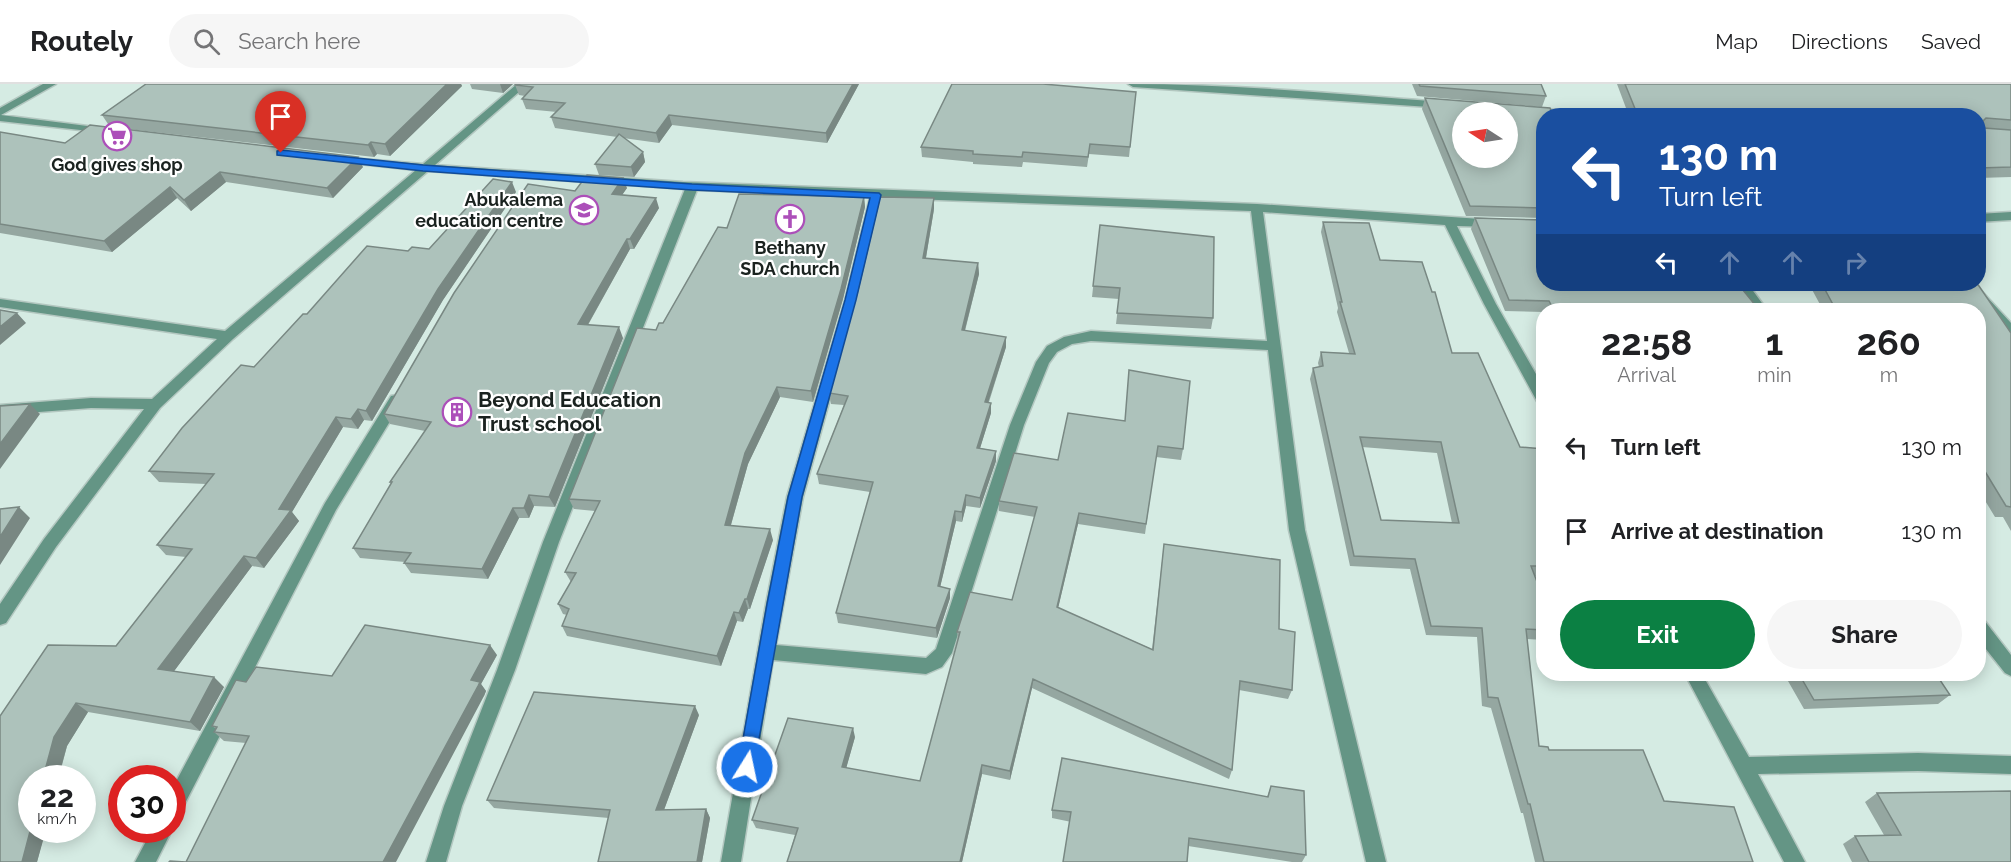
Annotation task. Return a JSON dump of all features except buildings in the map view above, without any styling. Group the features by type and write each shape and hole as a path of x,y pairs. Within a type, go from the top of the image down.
{"street":[{"path":"0,112 51,84"},
{"path":"0,618 50,543 155,404 228,336 523,84"},
{"path":"1133,84 1452,106"},
{"path":"1518,110 1536,112"},
{"path":"0,118 117,133"},
{"path":"328,158 423,168 692,187 1257,208 1449,222 1508,223"},
{"path":"523,195 536,176"},
{"path":"436,862 453,806 506,670 551,542 692,187"},
{"path":"731,862 795,497 850,300 876,195"},
{"path":"1257,208 1297,530 1376,862"},
{"path":"1986,218 2011,216"},
{"path":"1449,222 1490,304 1536,387"},
{"path":"1974,291 1985,303"},
{"path":"0,303 228,336"},
{"path":"1986,304 2011,331"},
{"path":"766,652 926,666 936,662 943,653 1017,425 1043,362 1052,349 1069,340 1091,336 1274,346"},
{"path":"186,782 330,507 402,390"},
{"path":"0,410 92,403 155,404"},
{"path":"1986,635 2011,668"},
{"path":"1697,681 1795,862"},
{"path":"1744,766 1918,762 2011,765"},
{"path":"145,862 155,843"}],"place":[{"name":"God gives shop","path":"117,136"},
{"name":"Abukalema education centre","path":"584,210"},
{"name":"Bethany SDA church","path":"790,219"},
{"name":"Beyond Education Trust school","path":"457,412"}],"route":[{"path":"281,153 423,168 692,187 876,195 850,300 795,497 774,604 747,767"}]}
